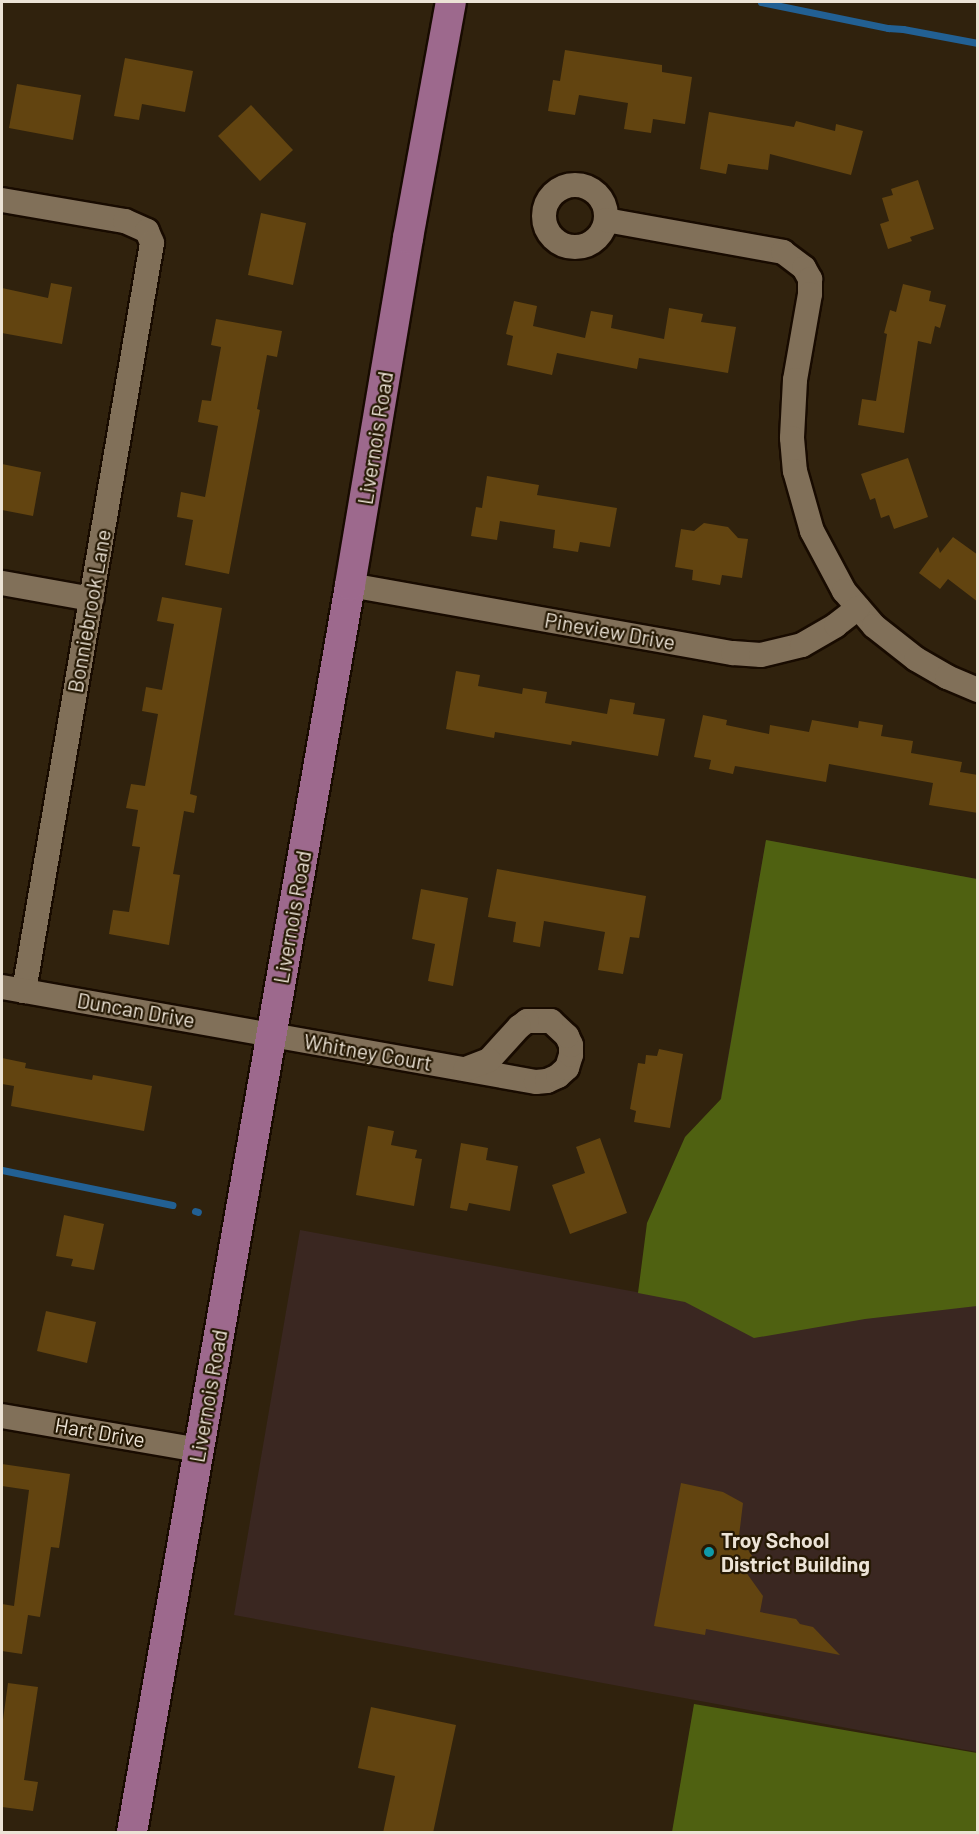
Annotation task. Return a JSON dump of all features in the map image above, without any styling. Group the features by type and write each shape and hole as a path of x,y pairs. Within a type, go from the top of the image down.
{"main road":[{"name":"Livernois Road","path":"132,1833 350,585 408,238 451,2"}],"street":[{"name":"Bonniebrook Lane","path":"2,200 125,221 147,231 152,243 92,599 13,989"},
{"path":"606,220 783,252 804,268 810,279 810,294 792,404 795,471 812,531 821,552 844,591 874,626 916,659 947,677 978,690"},
{"path":"2,583 92,599"},
{"name":"Pineview Drive","path":"350,585 733,653 761,655 802,645 836,625 858,608"},
{"name":"Duncan Drive","path":"13,989 271,1035"},
{"name":"Whitney Court","path":"271,1035 466,1069"},
{"name":"Hart Drive","path":"2,1416 198,1450"}],"shaded area":[{"path":"766,840 977,879 977,1752 234,1615 300,1230 685,1301"}],"green space":[{"path":"766,840 977,879 977,1306 865,1319 754,1338 685,1302 638,1293 647,1223 685,1137 721,1099"},
{"path":"694,1704 977,1753 977,1832 672,1832"}],"building":[{"path":"565,50 662,65 662,72 692,77 685,124 653,119 651,133 624,129 628,103 579,95 575,115 548,111 553,80 560,81"},
{"path":"125,58 193,71 185,112 142,104 139,120 114,116"},
{"path":"17,84 81,95 73,140 9,128"},
{"path":"251,105 293,150 260,181 218,136"},
{"path":"709,112 794,127 796,121 835,131 836,124 863,131 851,175 770,154 768,170 728,164 726,174 700,169"},
{"path":"918,180 934,229 910,237 912,241 888,249 880,224 889,221 882,198 893,195 891,189"},
{"path":"261,213 306,223 293,285 248,275"},
{"path":"51,283 72,287 62,344 2,333 2,288 48,298"},
{"path":"903,284 931,291 929,301 946,305 940,328 935,326 931,344 918,341 904,433 858,425 862,399 876,401 887,334 884,333 890,310 896,312"},
{"path":"514,301 537,306 533,326 585,338 591,311 613,315 611,328 664,339 669,308 703,314 701,322 736,327 728,373 639,358 637,369 557,353 552,375 507,365 513,336 506,334"},
{"path":"216,319 282,331 277,357 267,355 257,409 260,410 229,574 185,565 193,520 177,517 181,492 205,497 218,426 198,422 202,400 211,401 221,347 211,345"},
{"path":"908,458 928,517 894,529 889,515 881,518 875,498 870,500 861,474"},
{"path":"2,464 41,472 33,516 2,510"},
{"path":"487,476 539,485 537,495 617,508 610,547 580,542 578,552 553,548 555,530 500,521 497,540 471,536 476,507 482,508"},
{"path":"704,523 728,527 738,538 748,539 742,578 722,575 720,585 692,580 693,570 675,567 681,529 694,531"},
{"path":"953,537 978,555 978,602 948,579 940,589 919,573 938,547 940,553"},
{"path":"162,597 222,608 190,794 197,796 194,813 184,811 173,874 180,875 169,945 109,934 113,910 129,912 140,847 132,846 138,810 126,808 131,784 145,786 158,714 142,711 146,687 162,690 174,624 157,621"},
{"path":"456,671 480,675 478,686 522,694 523,688 547,692 545,703 607,714 610,699 635,703 633,714 665,719 658,756 572,741 571,745 495,732 494,738 446,729"},
{"path":"703,715 727,720 726,725 769,734 770,725 809,732 812,720 858,728 859,721 883,725 881,736 913,741 911,753 962,762 960,772 978,775 978,813 929,805 933,783 829,764 826,782 735,766 733,774 709,769 711,760 694,757"},
{"path":"497,869 646,896 639,938 630,937 623,974 598,970 605,932 544,921 540,947 513,942 516,922 488,917"},
{"path":"421,889 468,898 453,986 428,981 435,944 412,939"},
{"path":"659,1049 683,1054 670,1128 634,1122 636,1111 630,1109 638,1063 645,1064 646,1055 657,1056"},
{"path":"2,1058 26,1063 25,1068 92,1080 93,1075 152,1086 144,1131 11,1106 14,1086 2,1084"},
{"path":"368,1126 394,1131 391,1145 417,1150 415,1158 422,1159 414,1206 356,1195"},
{"path":"600,1138 627,1213 570,1234 552,1185 585,1173 576,1147"},
{"path":"461,1143 488,1148 486,1160 518,1166 510,1211 469,1203 467,1211 450,1208"},
{"path":"64,1215 104,1224 94,1270 71,1266 73,1259 56,1256"},
{"path":"46,1311 96,1322 87,1363 37,1351"},
{"path":"2,1464 70,1474 59,1548 51,1547 40,1617 28,1615 22,1654 2,1651 2,1604 14,1606 29,1490 2,1486"},
{"name":"Troy School District Building","path":"681,1483 723,1492 743,1503 739,1536 762,1571 743,1568 763,1596 760,1612 796,1619 800,1624 813,1627 840,1655 706,1629 705,1635 654,1626"},
{"path":"8,1683 38,1687 24,1780 38,1782 33,1811 2,1807 2,1727"},
{"path":"371,1707 456,1725 433,1833 383,1833 395,1776 358,1768"}],"waterway":[{"path":"761,2 888,28 978,43"},
{"path":"2,1170 172,1205"}],"place":[{"name":"Troy School District Building","path":"709,1552"}]}
